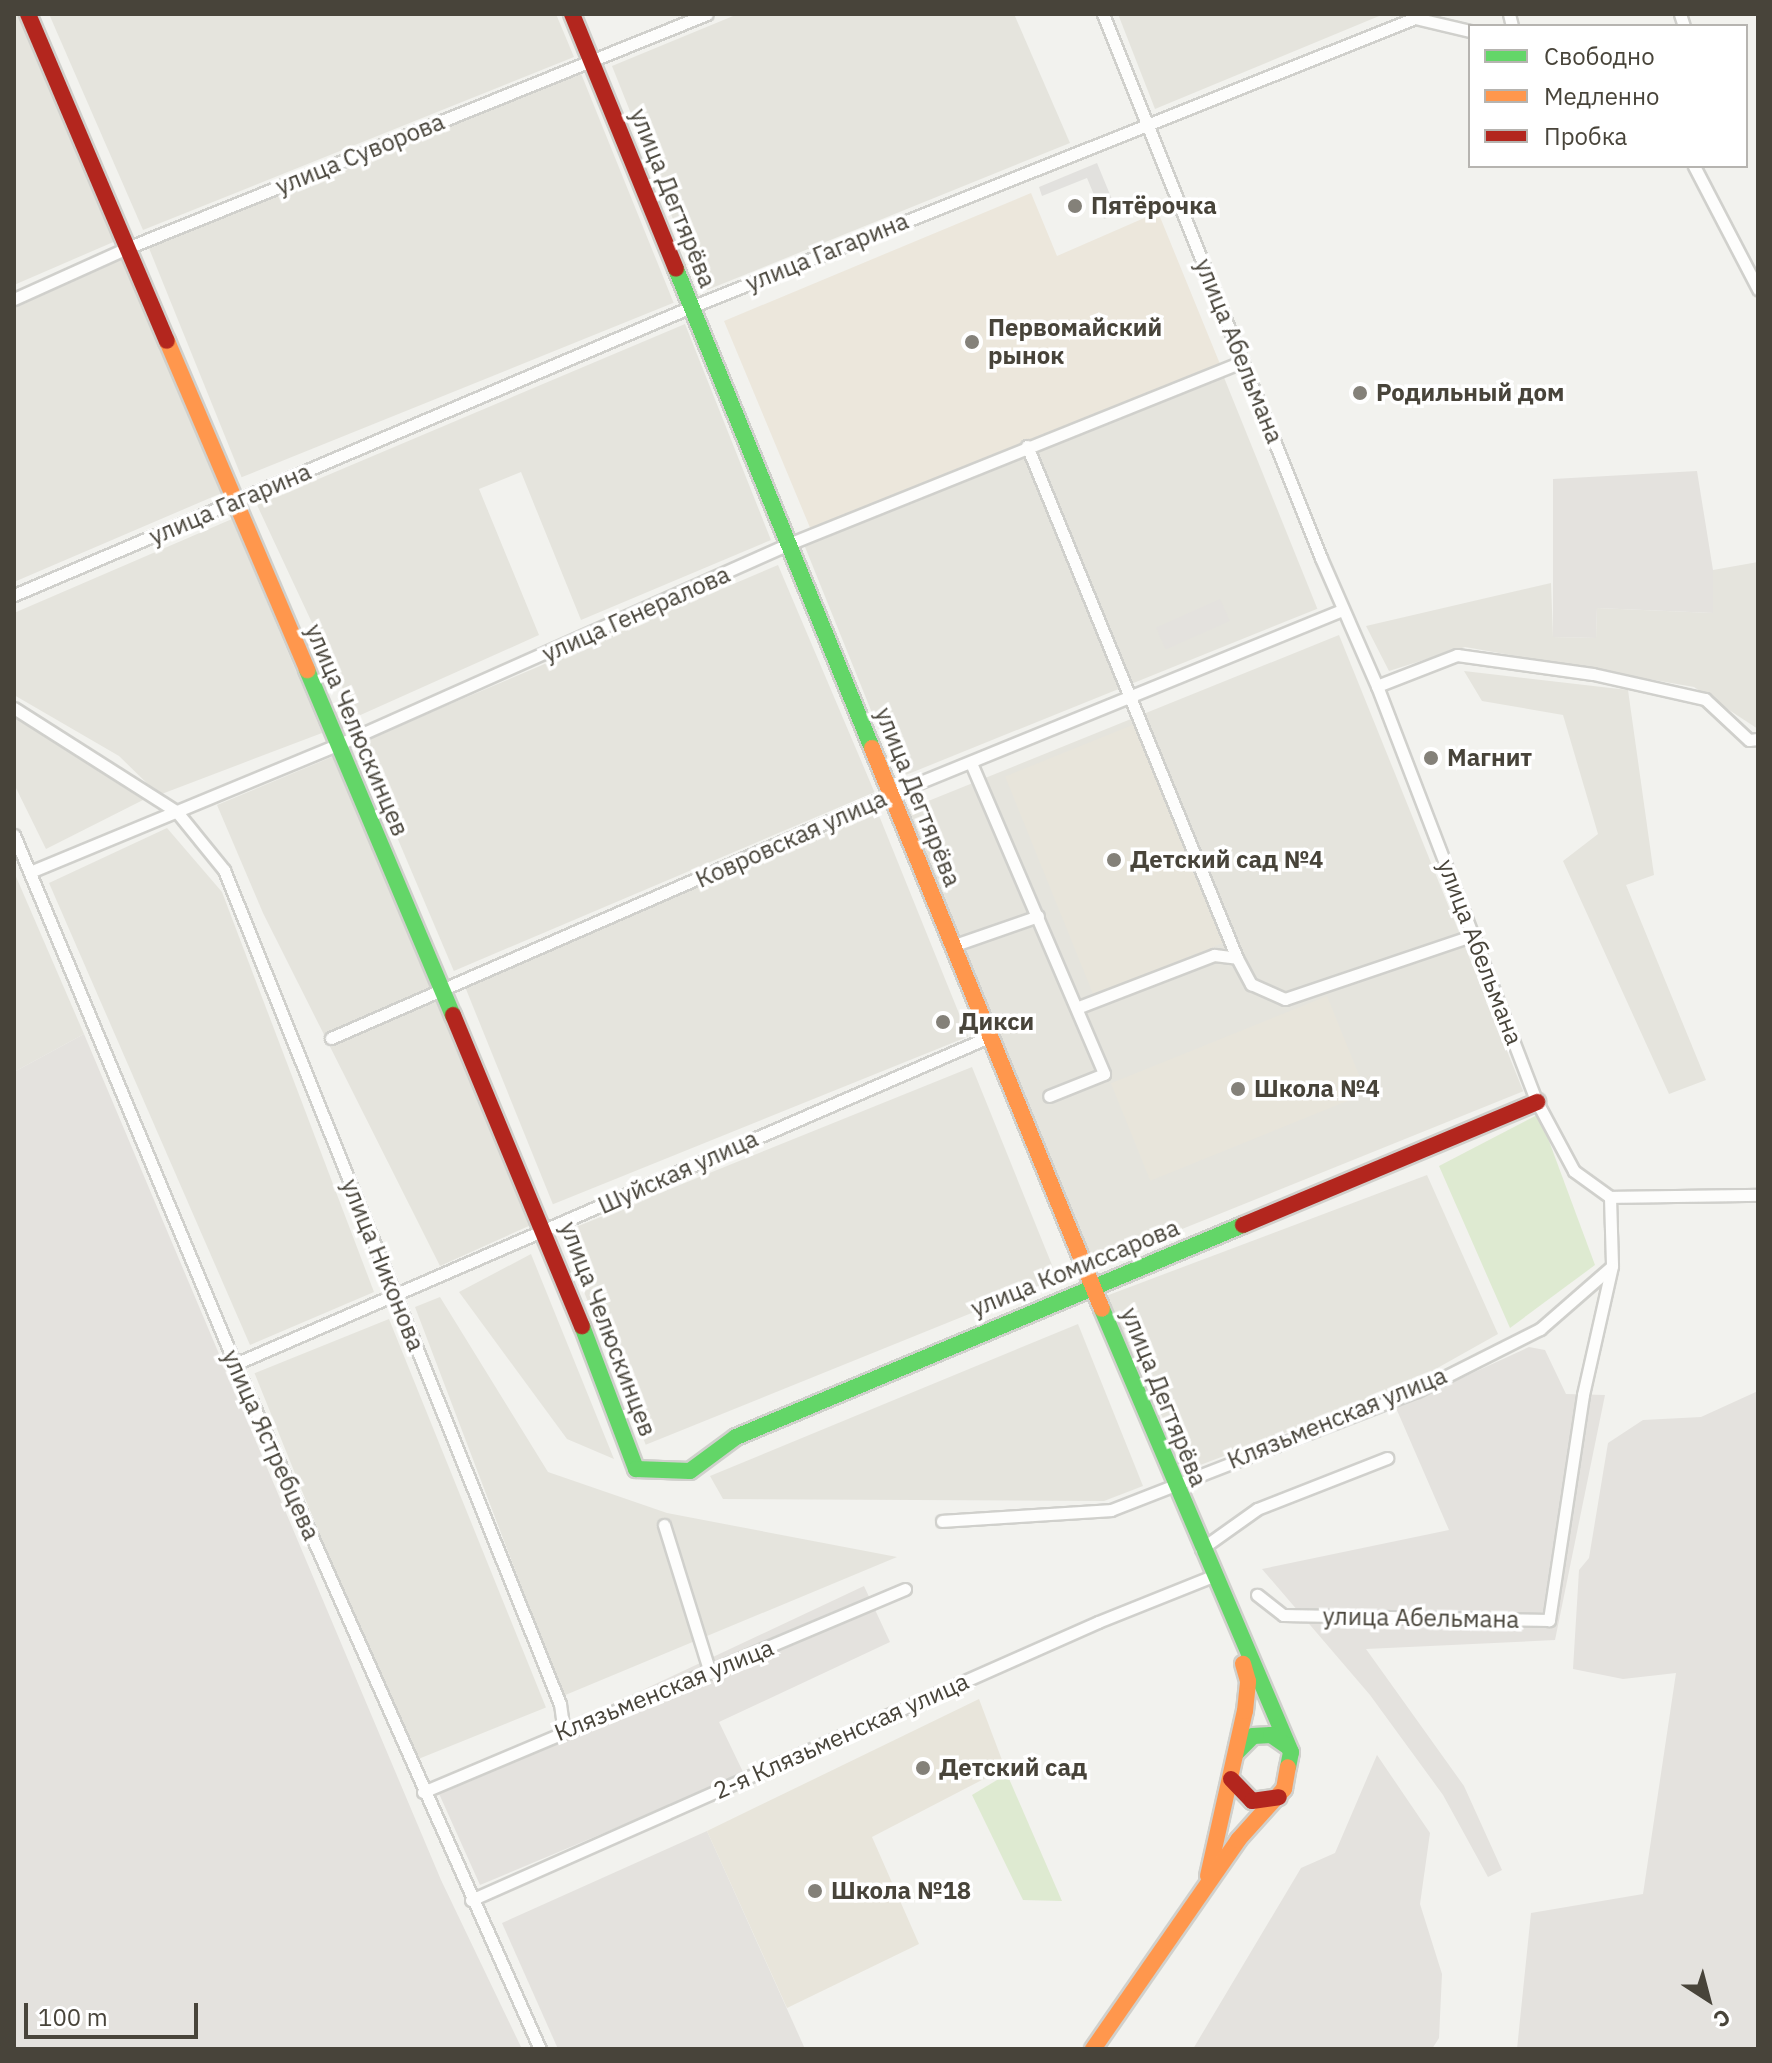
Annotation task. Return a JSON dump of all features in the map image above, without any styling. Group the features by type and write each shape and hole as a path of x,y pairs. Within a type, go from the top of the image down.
{"main road":[{"name":"улица Челюскинцев","path":"28,14 545,1230 636,1469"},
{"name":"улица Дегтярёва","path":"572,14 791,543 989,1037 1222,1598"},
{"name":"улица Комиссарова","path":"636,1469 690,1471 736,1437 1537,1102"},
{"path":"1093,2049 1206,1885 1279,1797 1292,1768 1291,1752 1222,1598"},
{"path":"1206,1885 1231,1779 1248,1681 1222,1598"},
{"path":"1236,1753 1253,1736 1271,1735 1291,1752"},
{"path":"1231,1779 1241,1795 1252,1801 1279,1797"}],"street":[{"name":"улица Суворова","path":"14,299 127,248 707,14"},
{"name":"улица Абельмана","path":"1103,14 1343,610 1377,686 1537,1102 1574,1171 1610,1197 1612,1266 1583,1395 1549,1620 1283,1615 1257,1595"},
{"name":"улица Гагарина","path":"14,595 691,307 1415,18 1468,31"},
{"path":"1695,168 1758,289"},
{"name":"улица Генералова","path":"30,872 337,745 791,543 1243,361"},
{"path":"1027,446 1237,958 1251,984 1285,999 1474,935"},
{"name":"Ковровская улица","path":"331,1038 891,794 1343,610"},
{"path":"1377,686 1457,655 1486,659 1593,674 1705,699 1749,740 1758,739"},
{"name":"улица Никонова","path":"14,708 177,812 224,870 560,1704 564,1731"},
{"path":"971,763 1079,1007 1104,1074 1049,1096"},
{"name":"улица Ястребцева","path":"14,835 235,1364 471,1900 540,2049"},
{"path":"952,946 1038,916"},
{"path":"1079,1007 1214,955 1237,958"},
{"name":"Шуйская улица","path":"235,1364 397,1298 545,1230 989,1037"},
{"path":"1610,1197 1758,1195"},
{"name":"Клязьменская улица","path":"942,1521 1111,1510 1173,1483 1417,1391 1540,1329 1612,1266"},
{"path":"1201,1549 1257,1509 1387,1458"},
{"path":"664,1525 710,1673"},
{"name":"2-я Клязьменская улица","path":"471,1900 1098,1622 1213,1576"},
{"name":"Клязьменская улица","path":"423,1792 905,1589"}],"shaded area":[{"path":"14,14 22,14 118,240 14,285"},
{"path":"49,14 556,14 574,57 143,230"},
{"path":"738,14 1014,14 1070,143 702,292 612,66"},
{"path":"1118,14 1384,14 1155,109"},
{"path":"580,71 674,303 242,477 148,246"},
{"path":"1097,163 1118,214 1104,219 1087,178 1042,196 1039,187"},
{"name":"Первомайский рынок","path":"1031,193 1057,256 1158,212 1220,364 811,530 724,321"},
{"path":"124,257 224,492 14,582 14,306"},
{"path":"685,324 771,540 581,620 521,472 479,489 539,635 356,717 257,505"},
{"path":"1223,375 1317,609 898,778 804,544"},
{"path":"1697,471 1713,570 1713,613 1597,608 1596,638 1553,637 1553,479"},
{"path":"232,519 322,733 159,795 119,756 14,695 14,613"},
{"path":"1758,562 1758,729 1694,687 1465,647 1389,671 1366,626 1551,583 1553,637 1596,638 1597,608 1712,613 1713,570"},
{"path":"778,565 875,792 454,971 357,744"},
{"path":"1220,599 1230,621 1166,649 1156,627"},
{"path":"1339,635 1523,1091 1092,1265 908,809"},
{"path":"1464,671 1628,690 1654,875 1626,885 1706,1080 1669,1094 1563,861 1598,834 1563,715 1482,701"},
{"path":"14,716 143,800 46,849 14,784"},
{"name":"Детский сад №4","path":"1135,724 1223,943 1094,995 1005,776"},
{"path":"334,756 531,1225 440,1266 263,913 217,805"},
{"path":"878,813 968,1036 553,1204 463,981"},
{"path":"167,828 222,892 374,1292 250,1345 49,883"},
{"path":"14,872 84,1034 14,1072"},
{"name":"Школа №4","path":"1327,996 1366,1093 1150,1181 1111,1083"},
{"path":"84,1034 441,1880 522,2049 14,2049 14,1072"},
{"path":"972,1067 1057,1278 646,1445 560,1233"},
{"path":"1427,1175 1498,1334 1400,1389 1187,1470 1106,1296"},
{"path":"531,1254 614,1459 567,1439 459,1292"},
{"path":"440,1297 548,1472 667,1513 897,1557 563,1696 415,1307"},
{"path":"389,1319 546,1707 412,1762 255,1373"},
{"path":"1078,1324 1143,1486 1104,1501 723,1499 710,1476"},
{"path":"1529,1347 1545,1350 1566,1394 1605,1395 1555,1640 1366,1649 1464,1786 1502,1870 1488,1877 1443,1795 1370,1695 1262,1569 1449,1530 1396,1408"},
{"path":"1758,1391 1758,2049 1517,2049 1531,1913 1643,1894 1676,1673 1623,1679 1573,1669 1579,1570 1589,1558 1608,1443 1643,1420 1701,1417"},
{"path":"864,1586 890,1642 719,1722 744,1774 480,1885 436,1787"},
{"name":"Школа №18","path":"979,1699 1005,1768 872,1837 919,1944 787,2008 707,1831"},
{"path":"1377,1755 1430,1833 1420,1904 1442,1974 1439,2038 1432,2049 1193,2049 1301,1868 1335,1853"},
{"path":"707,1831 805,2049 558,2049 502,1923"}],"green space":[{"path":"1539,1114 1595,1265 1510,1328 1439,1166"},
{"path":"1007,1774 1062,1901 1023,1900 972,1795"}],"traffic: fast":[{"path":"676,269 872,748"},
{"path":"307,670 453,1015"},
{"path":"582,1326 636,1469 690,1471 736,1437 1243,1225"},
{"path":"1102,1309 1291,1752 1288,1767"},
{"path":"1236,1753 1253,1736 1271,1735 1288,1747"}],"traffic: slow":[{"path":"167,341 307,670"},
{"path":"872,748 1102,1309"},
{"path":"1208,1876 1245,1711 1248,1681 1243,1664"},
{"path":"1093,2049 1238,1840 1284,1789 1288,1767"}],"traffic: jam":[{"path":"28,14 167,341"},
{"path":"572,14 676,269"},
{"path":"453,1015 582,1326"},
{"path":"1243,1225 1537,1102"},
{"path":"1231,1779 1252,1801 1279,1797"}],"place":[{"name":"Пятёрочка","path":"1075,206"},
{"name":"Первомайский рынок","path":"972,342"},
{"name":"Родильный дом","path":"1360,393"},
{"name":"Магнит","path":"1431,758"},
{"name":"Детский сад №4","path":"1114,860"},
{"name":"Дикси","path":"943,1022"},
{"name":"Школа №4","path":"1238,1089"},
{"name":"Детский сад","path":"923,1768"},
{"name":"Школа №18","path":"815,1891"}]}
